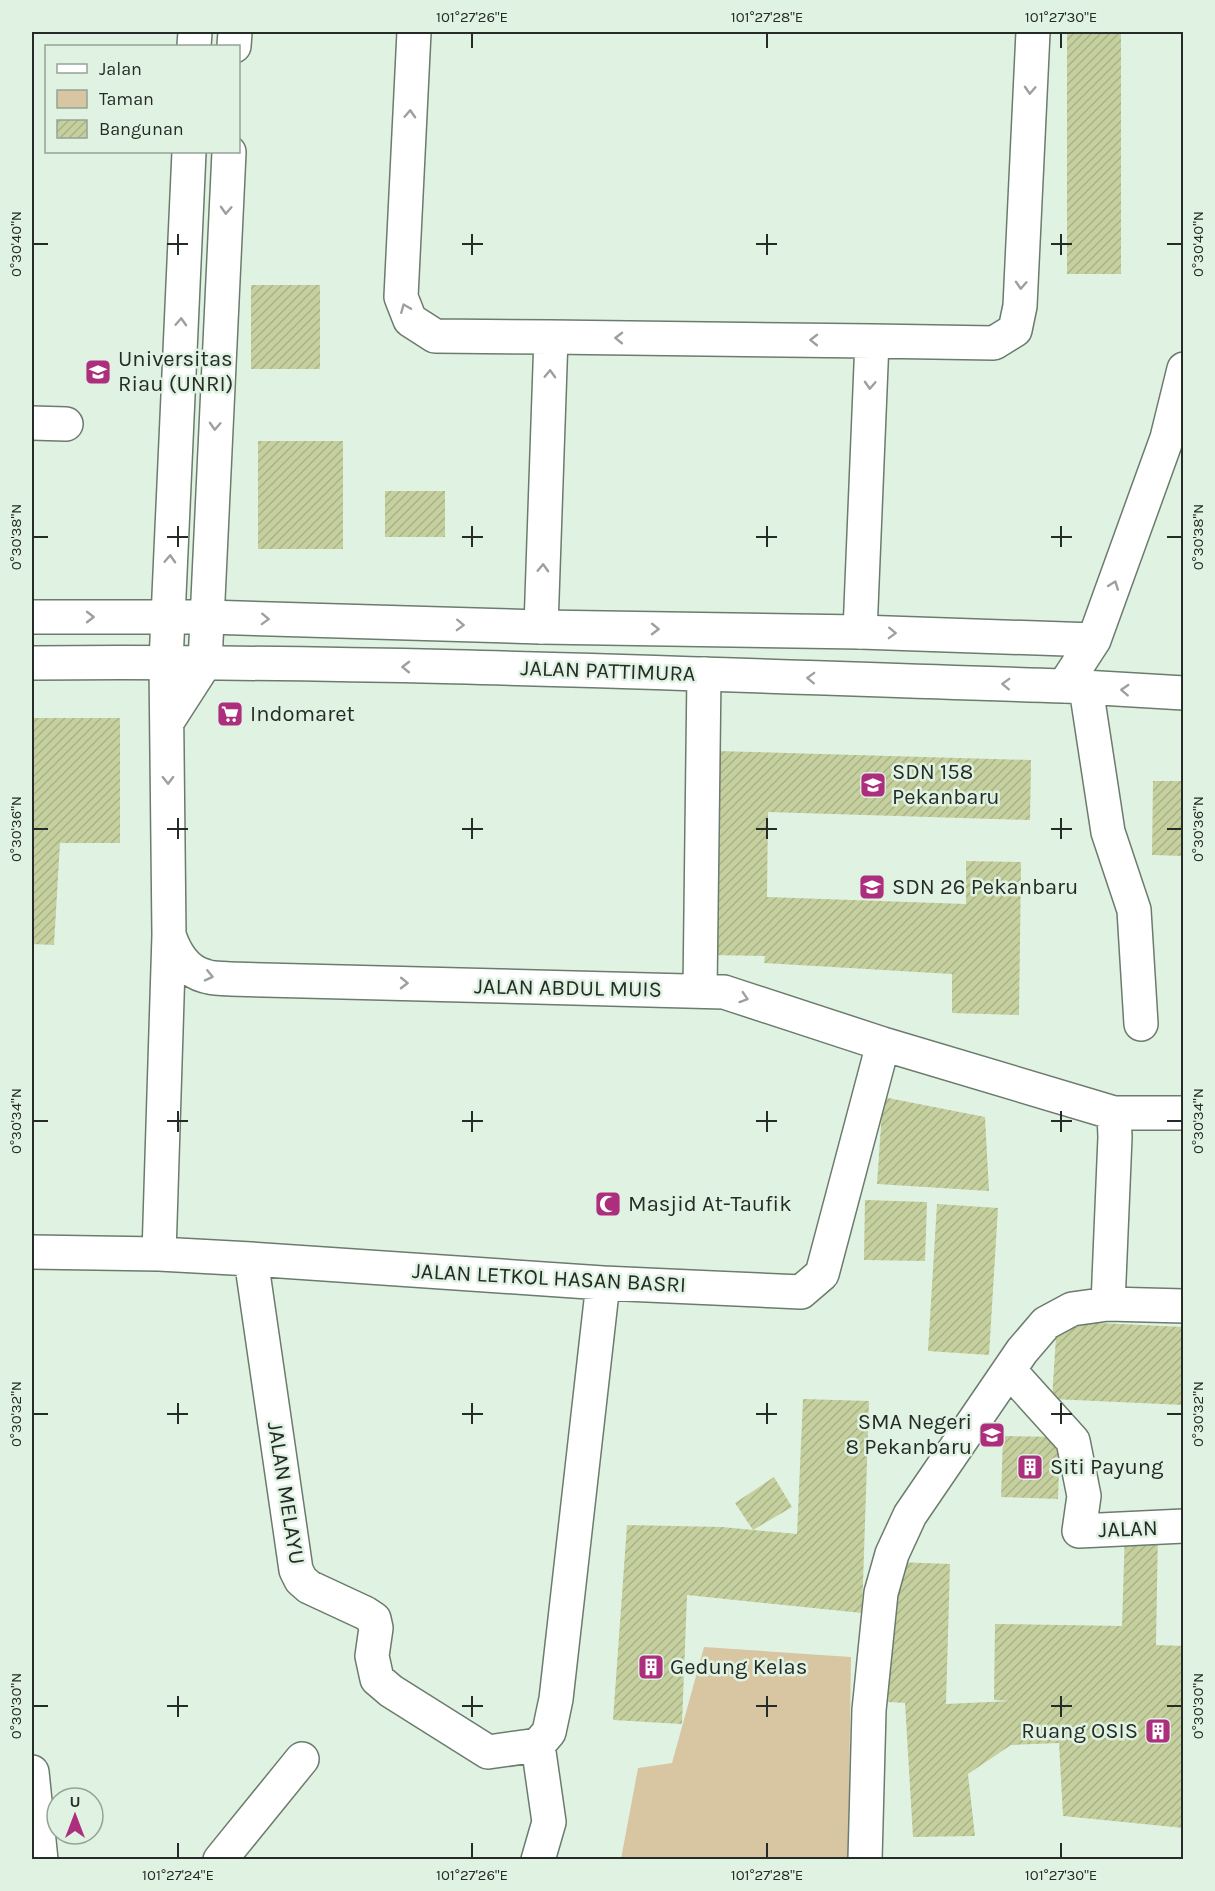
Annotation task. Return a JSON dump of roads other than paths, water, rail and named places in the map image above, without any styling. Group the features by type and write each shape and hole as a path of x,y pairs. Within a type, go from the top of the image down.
{"street":[{"path":"414,32 401,297 410,320 435,336 994,343 1015,330 1020,306 1033,32"},
{"name":"JALAN ABDUL MUIS","path":"189,153 166,662 169,935 174,951 187,966 205,976 230,979 724,992 883,1044 1114,1113 1184,1113"},
{"path":"167,722 205,663 229,153"},
{"path":"541,669 551,337"},
{"path":"860,632 872,340"},
{"path":"1142,1024 1134,910 1108,832 1075,687 1167,438 1184,369"},
{"path":"32,424 66,424"},
{"name":"JALAN PATTIMURA","path":"32,616 207,617 541,627 860,632 1094,640"},
{"name":"JALAN PATTIMURA","path":"32,663 166,662 541,669 1075,687 1184,693"},
{"path":"700,991 704,674"},
{"path":"159,1254 169,935"},
{"name":"JALAN LETKOL HASAN BASRI","path":"32,1252 159,1254 603,1283 801,1292 822,1274 883,1044"},
{"path":"1108,1304 1114,1113"},
{"name":"JALAN MELAYU","path":"251,1259 296,1570 301,1580 309,1587 374,1619 376,1628 372,1656 377,1679 391,1691 488,1752 538,1745"},
{"path":"538,1860 549,1822 538,1745 549,1732 556,1699 603,1283"},
{"path":"865,1860 868,1710 881,1593 892,1554 910,1515 1009,1370 1046,1323 1072,1309 1108,1304 1184,1306"},
{"name":"JALAN","path":"1009,1370 1073,1441 1084,1496 1079,1531 1184,1526"},
{"path":"220,1860 302,1759"},
{"path":"32,1772 41,1860"}],"place":[{"name":"Universitas Riau (UNRI)","path":"98,372"},
{"name":"Indomaret","path":"230,714"},
{"name":"SDN 158 Pekanbaru","path":"873,785"},
{"name":"SDN 26 Pekanbaru","path":"872,887"},
{"name":"Masjid At-Taufik","path":"608,1204"},
{"name":"SMA Negeri 8 Pekanbaru","path":"992,1435"},
{"name":"Siti Payung","path":"1030,1467"},
{"name":"Gedung Kelas","path":"651,1667"},
{"name":"Ruang OSIS","path":"1158,1731"}]}
